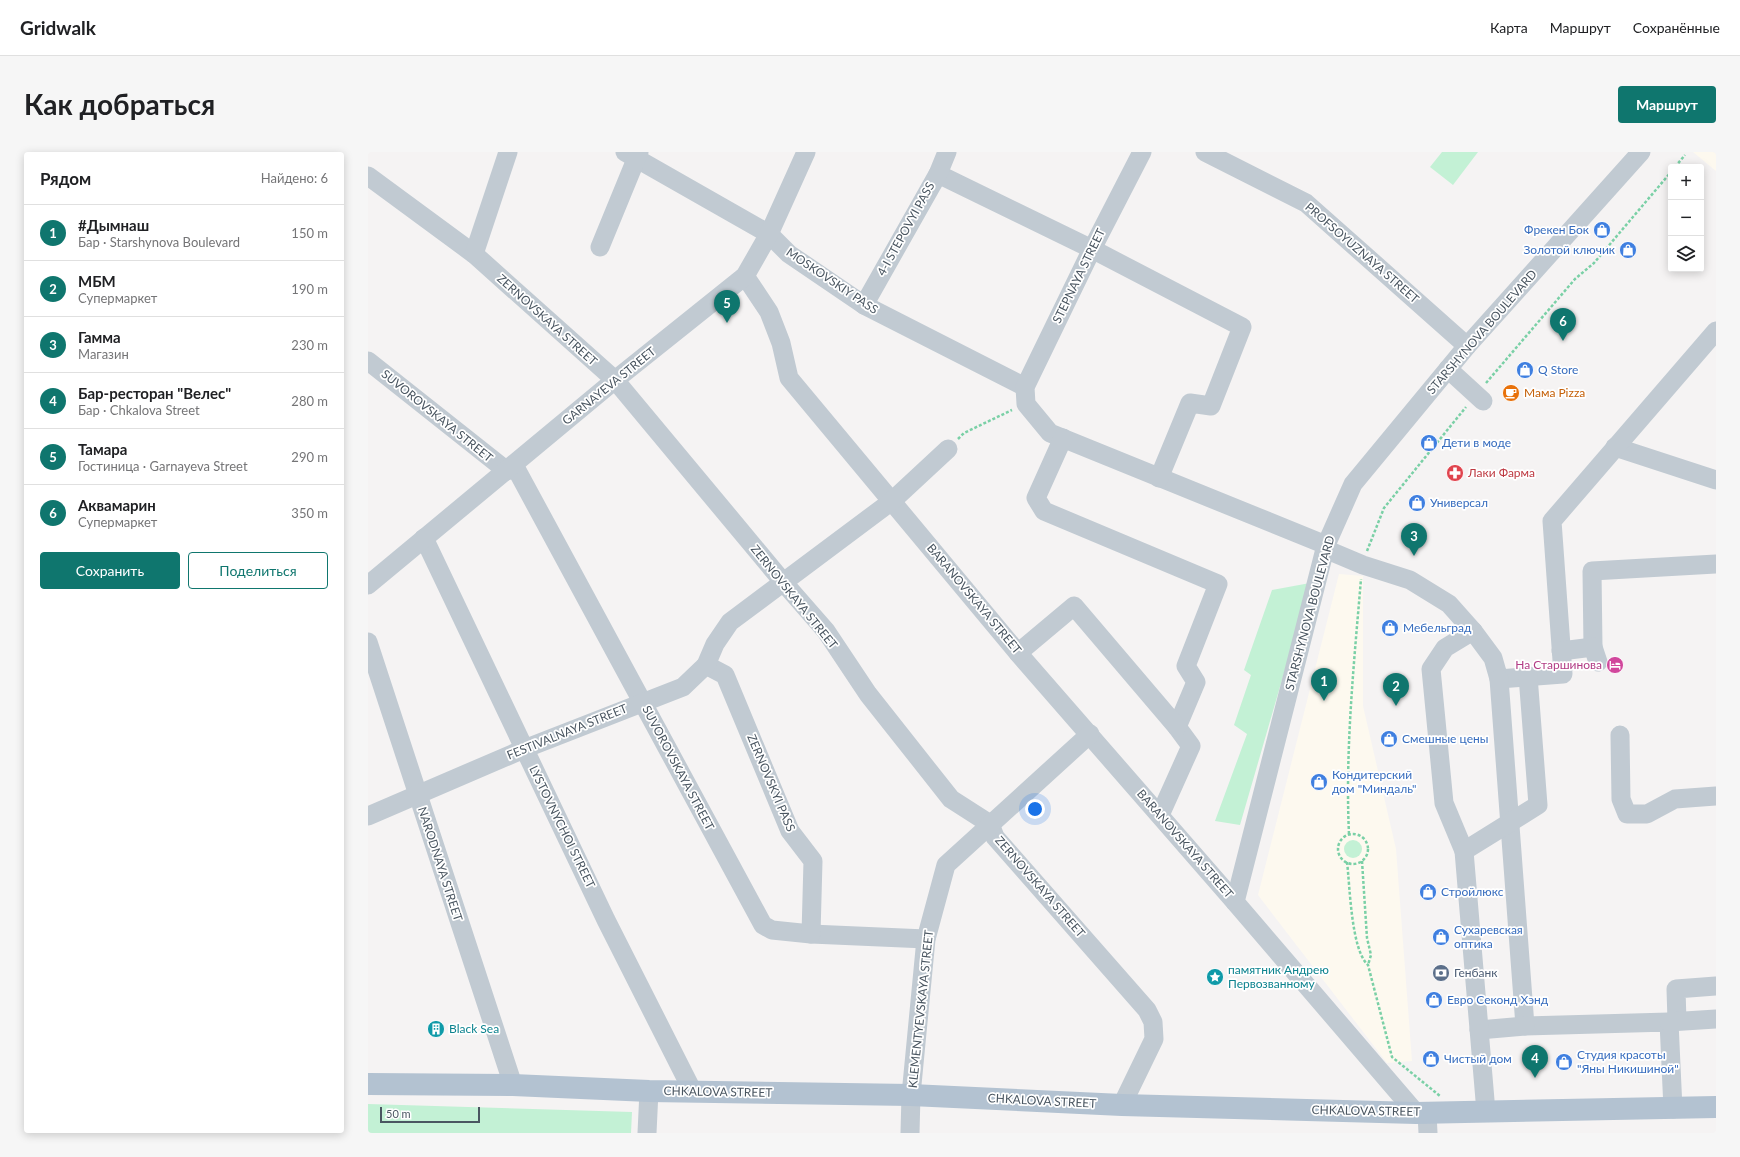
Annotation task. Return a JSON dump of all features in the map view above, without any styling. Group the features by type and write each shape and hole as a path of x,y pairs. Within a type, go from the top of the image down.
{"main road":[{"name":"CHKALOVA STREET","path":"368,1084 513,1086 693,1092 911,1095 1424,1119 1458,1113 1716,1107"}],"street":[{"path":"474,254 508,152"},
{"name":"GARNAYEVA STREET","path":"368,585 615,380 745,276 769,234 806,152"},
{"name":"4-I STEPOVYI PASS","path":"864,305 938,174 947,152"},
{"name":"STEPNAYA STREET","path":"1025,395 1092,249 1142,152"},
{"name":"PROFSOYUZNAYA STREET","path":"1205,152 1306,203 1467,346"},
{"name":"STARSHYNOVA BOULEVARD","path":"1235,902 1326,547 1353,484 1467,346 1641,152"},
{"path":"600,247 633,154"},
{"name":"MOSKOVSKIY PASS","path":"633,154 769,234 788,254 864,305 1025,395"},
{"path":"938,174 1092,249 1242,326 1211,406 1190,403 1159,478"},
{"name":"ZERNOVSKAYA STREET","path":"368,176 474,254 615,380 784,583 826,631 868,694 951,799 990,824 995,837 1147,1010 1153,1022 1154,1039 1122,1105"},
{"name":"BARANOVSKAYA STREET","path":"745,276 769,312 781,343 789,378 1018,653 1235,902"},
{"path":"1498,679 1563,674 1552,521 1615,447 1708,352 1716,331"},
{"name":"SUVOROVSKAYA STREET","path":"368,361 510,468 642,702 762,925 772,930 811,934 926,939"},
{"path":"1448,369 1480,398"},
{"path":"1025,395 1050,433 1326,547 1362,565 1410,580 1449,604 1473,631 1493,658 1498,679 1525,1026"},
{"path":"1063,438 1036,498 1044,511 1218,584 1186,666 1196,682 1177,727"},
{"path":"1615,447 1716,480"},
{"name":"FESTIVALNAYA STREET","path":"368,816 524,749 683,687 706,665 715,644 730,622 753,603 784,583 892,501 948,449"},
{"name":"LYSTOVNYCHOI STREET","path":"424,538 606,920 693,1092"},
{"path":"1561,651 1595,654 1592,571 1716,564"},
{"path":"1018,653 1074,606 1177,727 1191,746 1160,816"},
{"path":"1473,631 1445,648 1431,669 1444,803 1464,851 1486,1112"},
{"name":"NARODNAYA STREET","path":"368,642 513,1086"},
{"name":"ZERNOVSKYI PASS","path":"706,665 725,674 790,831 813,861 811,934"},
{"path":"1464,851 1538,805 1528,676"},
{"name":"KLEMENTYEVSKAYA STREET","path":"910,1133 911,1095 926,939 946,865 1090,734"},
{"path":"1620,735 1621,799 1627,814 1647,814 1675,799 1716,796"},
{"path":"1235,902 1424,1119"},
{"path":"1673,1109 1673,1022 1676,989 1716,986"},
{"path":"1479,1030 1525,1026 1673,1022 1716,1019"},
{"path":"647,1133 649,1091"}],"path":[{"path":"1678,164 1685,155"},
{"path":"1349,834 1348,807 1352,704 1362,565 1384,508 1480,398 1575,279 1594,263 1668,176"},
{"path":"948,449 964,433 1025,395"},
{"path":"1349,834 1359,835 1367,842 1368,853 1362,861 1352,864 1347,862 1340,855 1339,845 1344,836 1349,834"},
{"path":"1362,861 1367,938 1372,955 1368,965"},
{"path":"1347,862 1356,940 1362,960 1368,965 1392,1057 1445,1100 1458,1101 1458,1113"}],"shaded area":[{"path":"1693,152 1716,152 1716,171"},
{"path":"1339,574 1363,576 1363,706 1396,849 1412,1061 1387,1063 1258,895"}],"green space":[{"path":"1442,152 1478,152 1453,185 1430,167"},
{"path":"1310,583 1240,825 1215,821 1247,734 1234,725 1251,675 1244,670 1272,590"},
{"path":"1353,840 1359,843 1362,849 1359,855 1353,858 1347,855 1344,849 1347,843"},
{"path":"368,1104 632,1112 631,1133 368,1133"}],"place":[{"name":"Фрекен Бок","path":"1602,230"},
{"name":"Золотой ключик","path":"1628,250"},
{"name":"Тамара","path":"727,323"},
{"name":"Аквамарин","path":"1563,341"},
{"name":"Q Store","path":"1525,370"},
{"name":"Мама Pizza","path":"1511,393"},
{"name":"Дети в моде","path":"1429,443"},
{"name":"Лаки Фарма","path":"1455,473"},
{"name":"Универсал","path":"1417,503"},
{"name":"Гамма","path":"1414,556"},
{"name":"Мебельград","path":"1390,628"},
{"name":"На Старшинова","path":"1615,665"},
{"name":"#Дымнаш","path":"1324,701"},
{"name":"МБМ","path":"1396,706"},
{"name":"Смешные цены","path":"1389,739"},
{"name":"Кондитерский дом \"Миндаль\"","path":"1319,782"},
{"name":"Стройлюкс","path":"1428,892"},
{"name":"Сухаревская оптика","path":"1441,937"},
{"name":"Генбанк","path":"1441,973"},
{"name":"памятник Андрею Первозванному","path":"1215,977"},
{"name":"Евро Секонд Хэнд","path":"1434,1000"},
{"name":"Black Sea","path":"436,1029"},
{"name":"Чистый дом","path":"1431,1059"},
{"name":"Студия красоты \"Яны Никишиной\"","path":"1564,1062"},
{"name":"Бар-ресторан \"Велес\"","path":"1535,1078"}]}
